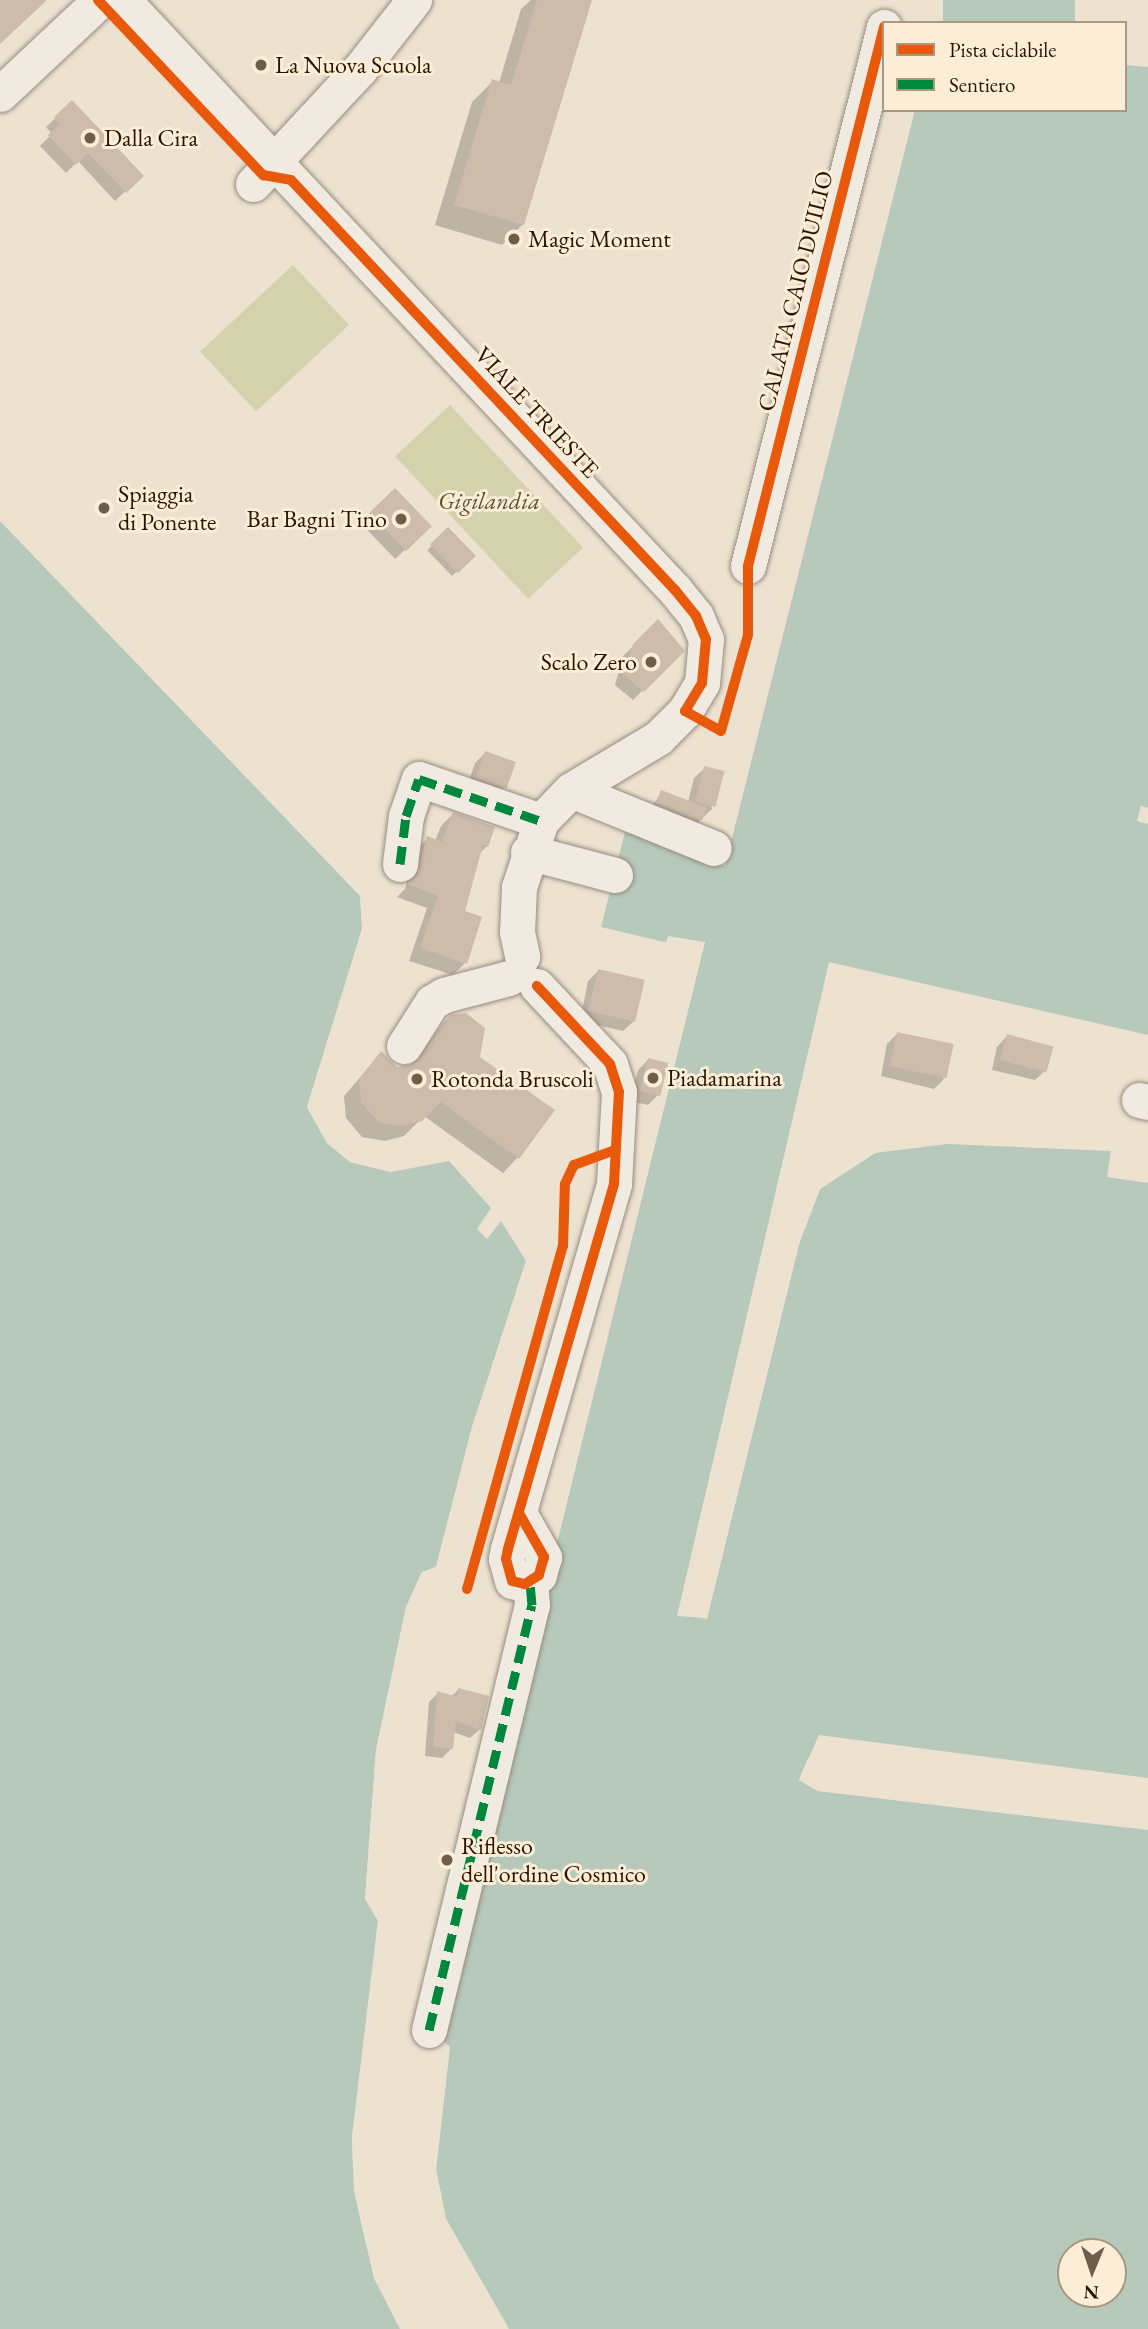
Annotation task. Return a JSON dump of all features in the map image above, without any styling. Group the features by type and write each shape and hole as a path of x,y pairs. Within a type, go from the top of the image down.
{"street":[{"path":"0,94 100,0"},
{"name":"VIALE TRIESTE","path":"123,0 264,173 696,616 706,639 707,662 702,684 685,711 658,738 571,790 535,836 519,887 517,932 523,973"},
{"path":"264,173 367,61 414,0"},
{"name":"CALATA CAIO DUILIO","path":"885,21 891,0"},
{"name":"CALATA CAIO DUILIO","path":"748,566 882,33"},
{"path":"400,864 406,816 419,779 615,875"},
{"path":"571,790 714,848"},
{"path":"404,1046 432,1002 444,995 523,973 610,1064 619,1092 614,1184 506,1559 507,1573 512,1581 530,1583 532,1605 429,2030"}],"green space":[{"path":"293,265 349,325 256,412 200,352"},
{"name":"Gigilandia","path":"450,405 583,548 528,599 395,456"}],"shaded area":[{"path":"943,0 1075,0 1075,21 943,21"},
{"path":"1127,65 1148,67 1148,808 1141,806 1137,821 1148,824 1148,1035 829,962 677,1616 707,1618 799,1244 820,1189 875,1153 947,1144 1111,1151 1107,1177 1148,1183 1148,1778 819,1735 799,1780 818,1791 1148,1830 1148,2329 509,2329 446,2219 436,2169 450,2047 436,2035 705,942 668,936 666,942 601,927 627,824 725,866 914,112 1127,112"},
{"path":"0,521 360,896 362,929 307,1107 327,1143 350,1162 391,1172 449,1161 491,1208 477,1229 487,1239 501,1221 526,1261 472,1427 436,1567 422,1572 406,1607 376,1750 365,1898 378,1921 352,2138 354,2191 374,2278 400,2329 0,2329"}],"pier":[{"path":"360,891 365,929 310,1107 330,1140 352,1158 391,1169 434,1160 391,1172 350,1162 327,1143 307,1107 362,929"},
{"path":"910,1145 875,1153 820,1189 799,1244 707,1619 698,1617 705,1615 796,1244 817,1187 874,1150"},
{"path":"525,1252 530,1262 475,1428 439,1568 425,1575 410,1608 379,1751 369,1898 382,1921 355,2138 358,2191 377,2277 400,2329 374,2278 354,2191 352,2137 378,1921 365,1899 376,1750 406,1607 422,1572 436,1567 472,1427 526,1261"},
{"path":"808,1758 812,1758 803,1779 819,1788 1148,1830 818,1791 799,1780"},
{"path":"450,2046 436,2169 446,2219 509,2329 493,2310 442,2219 432,2169"}],"building":[{"path":"0,0 47,0 0,44"},
{"path":"537,0 592,0 524,225 454,205 492,79 511,85"},
{"path":"72,100 144,176 126,193 88,153 76,165 48,135 60,124 54,117"},
{"name":"Bar Bagni Tino","path":"395,488 432,526 406,551 369,513"},
{"path":"448,527 476,556 458,573 430,544"},
{"name":"Scalo Zero","path":"658,619 685,651 644,692 624,675 633,644"},
{"path":"485,751 516,762 506,789 475,777"},
{"path":"704,766 724,771 715,807 695,802"},
{"path":"661,790 707,808 702,821 656,803"},
{"path":"453,812 495,827 488,847 483,845 465,911 482,917 467,964 420,948 438,896 407,884 416,876 427,836 442,842"},
{"path":"598,969 645,980 635,1022 588,1011"},
{"path":"466,1013 485,1028 480,1057 555,1110 519,1159 441,1102 422,1121 402,1126 378,1122 361,1102 359,1079 381,1051 397,1067 413,1064 451,1015"},
{"path":"897,1032 954,1044 946,1078 890,1066"},
{"path":"1007,1034 1053,1046 1046,1073 1000,1060"},
{"path":"648,1058 668,1063 660,1096 640,1091"},
{"path":"458,1688 489,1696 481,1730 456,1721 453,1749 433,1747 437,1691 457,1697"}],"marked path":[{"path":"400,864 406,816 419,779 541,821"},
{"path":"429,2030 532,1605 530,1583"}],"cycle path":[{"path":"98,0 263,175 291,180 675,590 696,616 706,639 702,683 685,711 721,731 748,635 748,566 882,35"},
{"path":"519,1513 544,1557 539,1575 525,1584 512,1581 506,1559 508,1549 614,1184 619,1092 610,1064 537,986"},
{"path":"467,1589 563,1246 565,1184 574,1165 615,1150"}],"place":[{"name":"La Nuova Scuola","path":"261,65"},
{"name":"Dalla Cira","path":"90,138"},
{"name":"Magic Moment","path":"514,239"},
{"name":"Spiaggia di Ponente","path":"104,508"},
{"name":"Bar Bagni Tino","path":"401,519"},
{"name":"Scalo Zero","path":"651,662"},
{"name":"Piadamarina","path":"653,1078"},
{"name":"Rotonda Bruscoli","path":"417,1079"},
{"name":"Riflesso dell'ordine Cosmico","path":"447,1860"}]}
